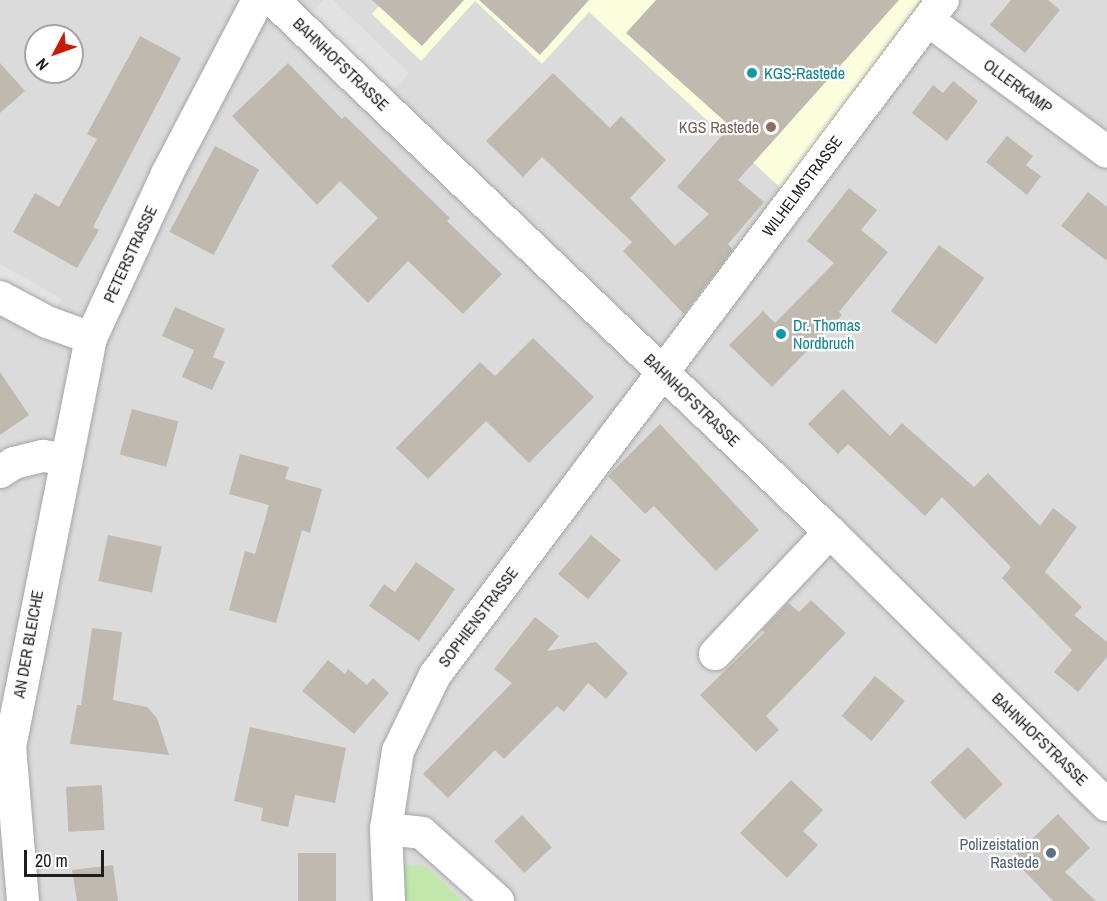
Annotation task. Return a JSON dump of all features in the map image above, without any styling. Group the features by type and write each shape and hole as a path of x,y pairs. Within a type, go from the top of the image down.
{"street":[{"name":"PETERSTRASSE","path":"64,459 91,338 167,174 258,0"},
{"name":"BAHNHOFSTRASSE","path":"273,0 830,532 1107,805"},
{"name":"WILHELMSTRASSE","path":"662,371 936,10"},
{"name":"OLLERKAMP","path":"936,10 1107,152"},
{"path":"0,297 47,322 91,338"},
{"name":"SOPHIENSTRASSE","path":"388,901 386,829 398,751 435,675 662,371"},
{"path":"0,472 14,463 43,456 64,459"},
{"name":"AN DER BLEICHE","path":"23,901 10,747 64,459"},
{"path":"715,654 830,532"},
{"path":"386,829 422,833 498,901"}],"shaded area":[{"path":"0,0 1107,0 1107,901 0,901"},
{"path":"324,0 333,0 409,73 392,91 311,13"},
{"name":"KGS Rastede","path":"384,0 921,0 783,190 589,12 542,64 475,1 421,61 372,14"},
{"path":"0,264 62,299 52,316 0,285"}],"green space":[{"path":"400,865 426,866 462,901 402,901"}],"building":[{"path":"372,0 464,0 422,46"},
{"path":"479,0 589,0 540,55"},
{"path":"656,0 899,0 738,180 764,202 728,244 733,250 684,314 623,251 632,242 542,157 523,177 486,141 553,73 610,128 621,116 666,160 630,198 675,246 709,214 677,187 730,126 626,33"},
{"path":"1011,0 1048,0 1060,10 1025,53 990,25"},
{"path":"140,36 181,58 93,227 99,230 77,268 13,232 35,193 59,207 97,139 87,134"},
{"path":"0,63 25,91 0,113"},
{"path":"288,63 342,119 345,116 450,218 447,221 502,274 463,314 408,261 368,303 331,266 378,218 340,181 317,205 232,116"},
{"path":"953,81 978,101 947,141 912,113 933,85 943,93"},
{"path":"1007,136 1033,156 1026,165 1041,176 1027,195 986,162"},
{"path":"215,146 259,169 214,255 169,232"},
{"path":"849,188 877,210 861,230 888,252 839,312 842,315 772,387 729,345 763,311 775,323 834,263 807,241"},
{"path":"1088,192 1107,207 1107,261 1061,226"},
{"path":"939,245 984,278 936,344 891,311"},
{"path":"175,307 225,329 213,357 225,362 212,390 182,377 194,350 162,336"},
{"path":"533,338 594,397 529,463 486,421 428,479 396,448 480,362 495,376"},
{"path":"0,372 29,415 0,435"},
{"path":"843,389 890,436 902,423 974,487 988,473 1040,526 1053,508 1077,527 1045,572 1082,607 1074,615 1107,642 1107,657 1078,692 1054,672 1072,650 1002,578 1011,567 942,497 925,516 848,444 838,454 808,424"},
{"path":"132,409 178,421 166,467 120,454"},
{"path":"660,424 759,530 716,571 654,506 645,514 608,476"},
{"path":"240,454 289,467 285,479 322,489 310,533 302,530 276,623 229,610 245,551 255,554 269,505 229,494"},
{"path":"108,535 162,546 152,592 98,581"},
{"path":"591,535 621,560 588,599 558,574"},
{"path":"416,562 455,589 419,641 369,606 384,584 395,592"},
{"path":"811,600 846,633 766,716 779,730 756,752 700,695 765,632 762,630 788,603 799,612"},
{"path":"535,617 559,636 547,651 596,642 628,673 606,699 588,683 564,712 557,706 504,759 495,750 448,798 423,774 512,683 494,669"},
{"path":"92,628 122,632 113,700 147,707 157,718 169,755 70,744 77,705 81,705"},
{"path":"328,660 345,674 348,669 367,685 373,678 389,693 354,734 302,691"},
{"path":"875,676 905,701 871,741 842,716"},
{"path":"250,727 346,748 335,803 295,795 288,827 261,821 263,808 234,801"},
{"path":"968,747 1003,784 965,820 930,782"},
{"path":"791,780 823,810 803,831 818,845 787,878 740,833"},
{"path":"102,785 104,830 68,832 66,787"},
{"name":"Polizeistation Rastede","path":"1058,814 1090,848 1065,872 1096,901 1053,901 1012,858"},
{"path":"522,815 552,847 524,873 494,841"},
{"path":"298,853 336,853 336,901 298,901"},
{"path":"113,865 118,901 77,901 72,870"}],"place":[{"name":"KGS-Rastede","path":"752,73"},
{"name":"KGS Rastede","path":"771,127"},
{"name":"Dr. Thomas Nordbruch","path":"781,334"},
{"name":"Polizeistation Rastede","path":"1051,853"}]}
